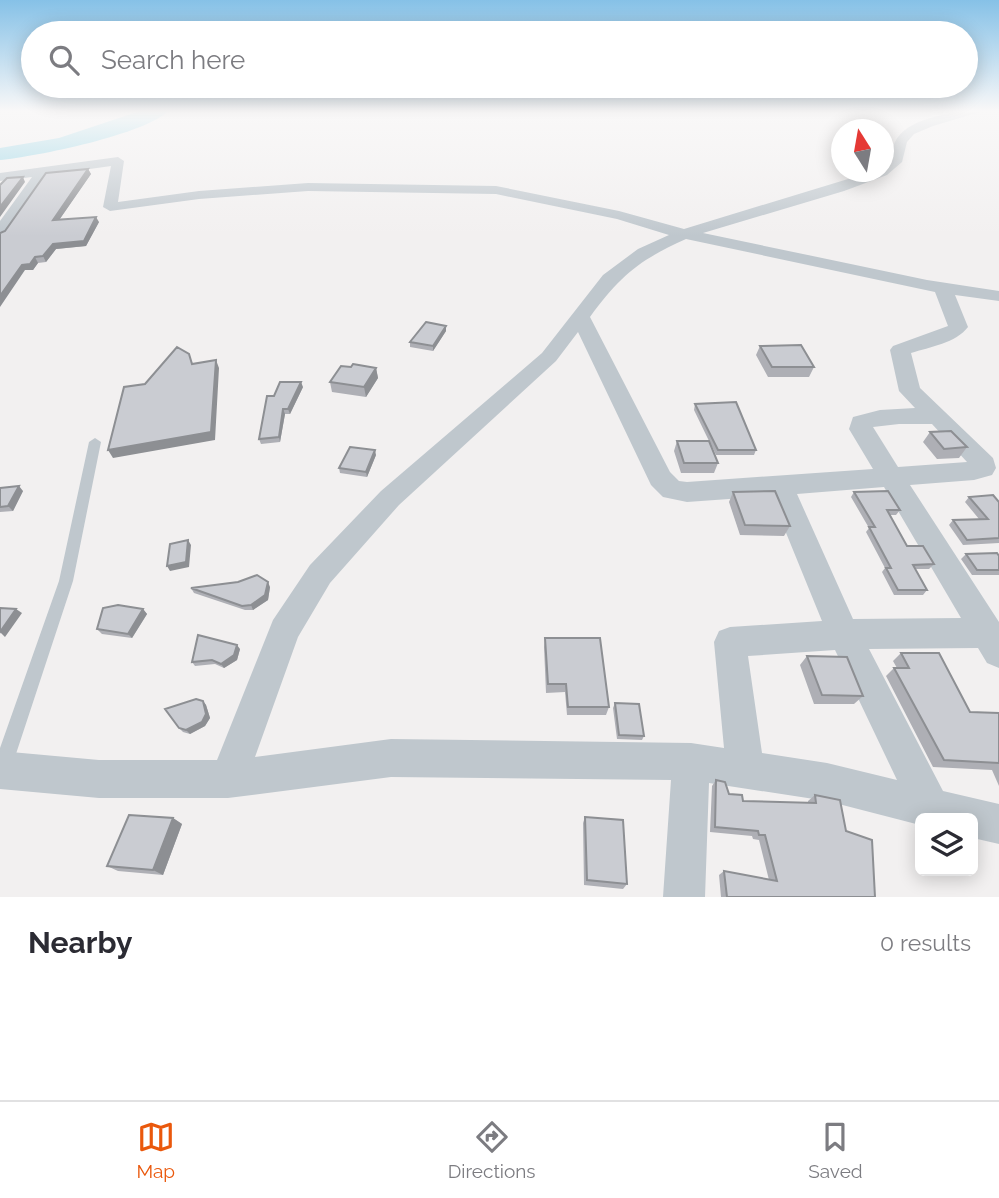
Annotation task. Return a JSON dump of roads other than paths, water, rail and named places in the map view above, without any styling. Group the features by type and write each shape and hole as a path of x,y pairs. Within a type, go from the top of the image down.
{"street":[{"path":"0,177 118,161 110,207 199,195 308,187 496,190 619,215 684,234 943,288 999,296"},
{"path":"0,232 44,169"},
{"path":"228,779 284,630 320,574 390,498 549,357 609,279 644,252 684,234 855,182"},
{"path":"580,316 660,478 672,490 687,492 974,471 983,468 984,464 910,391 900,350 952,333 958,327 943,288"},
{"path":"938,418 903,415 861,423 861,429 993,643"},
{"path":"780,485 844,634 932,810"},
{"path":"745,769 730,642 844,634 993,643"},
{"path":"1,770 99,779 228,779 391,758 691,762 827,782 947,813"},
{"path":"684,897 691,762"},
{"path":"978,819 999,824"}],"lane":[{"path":"1,770 66,581 95,442"}],"waterway":[{"path":"0,154 22,152"}]}
